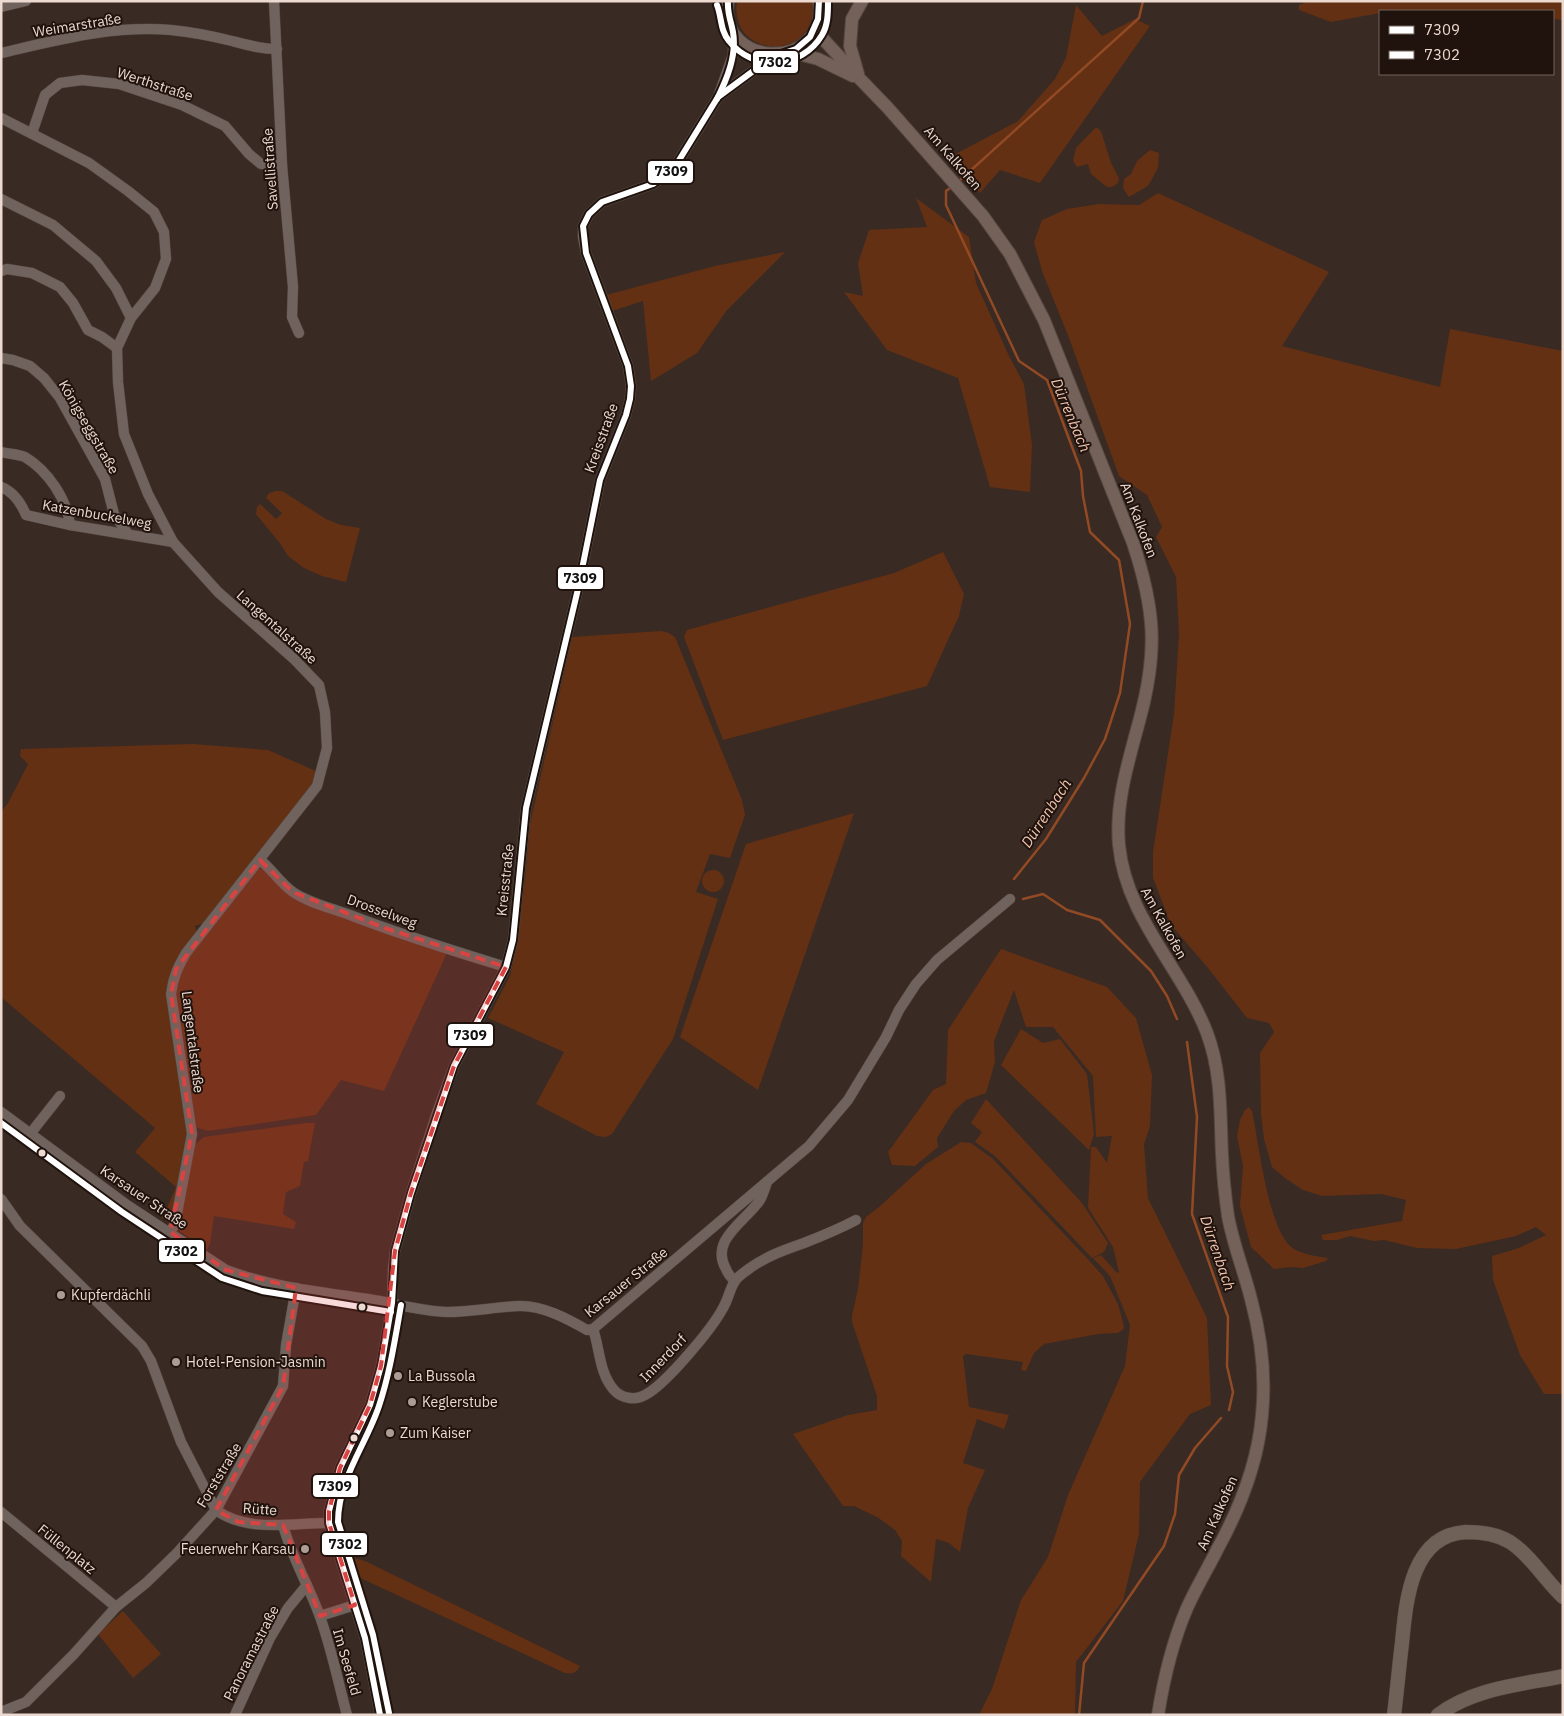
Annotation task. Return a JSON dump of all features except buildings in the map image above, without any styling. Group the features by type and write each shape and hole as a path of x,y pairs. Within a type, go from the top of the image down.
{"highway":[{"path":"1394,1715 1408,1593 1418,1565 1435,1544 1446,1537 1460,1533 1477,1532 1491,1534 1510,1542 1525,1555 1563,1597"},
{"path":"1438,1715 1460,1700 1483,1692 1563,1676"}],"main road":[{"path":"727,3 728,18 733,31 740,40 751,49 764,54 778,55 791,52 806,42 816,27 819,6 828,1"},
{"path":"860,79 850,46 852,19 862,1"},
{"name":"Am Kalkofen","path":"816,27 824,40 949,176 983,216 1010,254 1044,320 1131,537 1144,577 1150,608 1153,642 1141,716 1123,782 1119,841 1122,866 1129,890 1143,921 1197,1010 1214,1054 1220,1092 1224,1178 1229,1220 1256,1319 1264,1375 1262,1414 1254,1463 1244,1493 1220,1545 1188,1606 1172,1646 1162,1685 1158,1715"},
{"name":"Am Kalkofen","path":"791,52 818,59 860,79"}],"street":[{"path":"1,7 26,1"},
{"name":"Savellistraße","path":"274,1 282,165 293,287 292,317 299,333"},
{"name":"Weimarstraße","path":"1,53 67,37 111,30 171,30 265,49 276,49"},
{"name":"Kreisstraße","path":"380,1715 365,1638 329,1523 329,1511 340,1468 370,1405 381,1366 392,1303 395,1251 410,1193 454,1066 506,967 512,940 526,808 578,589 600,480 626,415 630,399 628,366 586,253 583,226 589,214 602,202 653,184 673,170 718,97 733,55 733,31"},
{"name":"Kreisstraße","path":"718,97 778,55"},
{"name":"Werthstraße","path":"32,133 45,95 60,83 82,80 119,84 182,105 225,126 249,154 261,164 282,165"},
{"name":"Langentalstraße","path":"1,118 89,163 154,212 164,232 166,259 155,288 130,318 117,348 118,382 124,434 148,494 173,542 218,592 294,659 319,684 325,712 327,748 316,786 260,860 186,952 176,968 172,994 192,1134 175,1224 170,1232"},
{"path":"1,199 53,225 96,261 116,288 130,318"},
{"path":"1,271 32,273 60,287 73,303 88,330 117,348"},
{"name":"Königseggstraße","path":"1,358 30,366 44,378 60,398 105,479 114,514 128,534"},
{"path":"1,452 23,456 41,469 55,486 69,515 70,525"},
{"name":"Katzenbuckelweg","path":"1,487 7,489 20,501 26,516 173,542"},
{"name":"Drosselweg","path":"260,860 293,892 310,900 385,928 506,967"},
{"name":"Karsauer Straße","path":"1,1112 6,1120 30,1134 127,1205 226,1270 263,1282 412,1308 446,1312 521,1306 556,1313 587,1330 593,1329 810,1146 848,1100 886,1037 899,1010 916,984 936,960 1010,899"},
{"path":"30,1134 60,1096"},
{"path":"735,1281 731,1278 723,1264 722,1246 732,1231 760,1200 768,1180"},
{"path":"1,1199 20,1226 142,1346 151,1361 181,1442 216,1510"},
{"name":"Innerdorf","path":"593,1329 602,1368 614,1390 622,1396 633,1398 644,1396 664,1379 691,1351 722,1311 735,1281 763,1259 838,1230 856,1220"},
{"name":"Forststraße","path":"1,1712 26,1702 74,1654 116,1607 152,1577 216,1510 283,1386 286,1345 296,1288"},
{"name":"Rütte","path":"216,1510 226,1518 238,1522 283,1524 329,1523"},
{"name":"Füllenplatz","path":"1,1512 116,1607"},
{"path":"283,1524 288,1546 307,1585"},
{"name":"Im Seefeld","path":"307,1585 320,1616 347,1715"},
{"name":"Panoramastraße","path":"235,1715 270,1638 288,1608 307,1585"},
{"name":"Im Seefeld","path":"320,1616 355,1605"}],"highlighted area":[{"path":"260,860 293,892 385,928 506,967 454,1066 411,1193 395,1251 381,1366 370,1405 340,1468 329,1511 329,1523 355,1605 320,1616 283,1525 238,1522 216,1510 283,1386 296,1288 226,1270 170,1232 192,1134 171,994 176,969"}],"shaded area":[{"path":"737,1 812,1 811,21 803,35 790,44 774,46 759,43 746,35 738,21"},
{"path":"1309,1 1563,1 1563,20 1554,19 1554,10 1379,10 1379,13 1331,22 1299,10 1299,5"},
{"path":"1076,5 1102,36 1135,19 1150,26 1040,183 1000,170 980,193 948,158 1018,121 1055,79 1066,58"},
{"path":"1096,127 1101,131 1111,163 1119,178 1118,183 1112,187 1107,187 1091,174 1088,164 1077,167 1073,161 1076,148"},
{"path":"1150,150 1159,153 1158,168 1148,186 1129,197 1123,188 1124,179 1131,174 1137,161"},
{"path":"1158,193 1329,272 1282,346 1440,387 1450,329 1563,351 1563,1394 1544,1394 1520,1355 1493,1280 1492,1256 1519,1248 1546,1235 1536,1227 1516,1236 1456,1249 1417,1248 1384,1240 1374,1241 1350,1236 1337,1240 1323,1240 1321,1235 1402,1221 1406,1200 1381,1194 1322,1196 1303,1190 1272,1167 1264,1139 1261,1113 1260,1053 1274,1032 1269,1023 1247,1018 1171,925 1153,878 1153,852 1174,714 1179,634 1176,577 1156,537 1162,527 1147,495 1119,476 1069,338 1042,271 1034,242 1042,220 1067,209 1099,204 1139,205"},
{"path":"916,198 969,237 976,283 1009,356 1024,384 1032,445 1030,492 990,487 958,378 887,350 844,292 863,296 858,263 869,230 927,227"},
{"path":"785,252 727,310 697,353 651,381 643,301 612,311 606,295 715,266"},
{"path":"282,491 326,519 341,525 360,528 346,582 322,576 304,568 288,556 256,514 257,507 260,504 276,519 282,513 266,498 269,493"},
{"path":"943,552 964,594 959,616 927,686 723,740 684,637 687,630 894,573"},
{"path":"661,631 675,637 742,800 745,815 730,858 710,854 696,892 718,899 673,1039 612,1134 606,1137 597,1136 536,1104 564,1052 488,1018 510,976 517,944 530,824 572,637"},
{"path":"193,744 268,750 318,772 313,786 207,922 195,926 197,934 172,973 189,1129 173,1222 169,1223 161,1217 176,1187 135,1152 155,1128 1,997 1,812 8,803 28,764 20,756 21,749"},
{"path":"854,813 758,1090 680,1037 746,844"},
{"path":"266,869 293,896 447,953 384,1091 341,1080 316,1115 208,1131 195,1127 174,989 184,960 253,871"},
{"path":"713,870 721,873 724,881 721,889 713,892 705,889 702,881 705,873"},
{"path":"1001,949 1107,987 1136,1018 1152,1075 1150,1126 1144,1144 1148,1198 1207,1318 1211,1405 1190,1414 1140,1482 1139,1534 1123,1601 1076,1662 1075,1715 979,1715 992,1689 1021,1600 1048,1557 1068,1495 1125,1366 1130,1325 1110,1276 1093,1258 1101,1255 1117,1273 1119,1272 1113,1247 1088,1208 1091,1147 1096,1147 1107,1163 1112,1136 1096,1137 1093,1076 1053,1027 1026,1027 1014,990 994,1041 995,1062 986,1093 966,1100 954,1111 937,1138 938,1147 915,1166 892,1165 888,1152 933,1090 946,1084 948,1030"},
{"path":"1021,1029 1043,1043 1060,1039 1087,1074 1094,1134 1089,1150 1001,1065"},
{"path":"986,1099 1082,1203 1108,1243 1104,1252 1092,1258 995,1156 975,1142 982,1132 971,1123"},
{"path":"1249,1107 1252,1111 1269,1200 1281,1232 1288,1244 1296,1250 1328,1258 1326,1261 1303,1268 1274,1269 1251,1247 1240,1206 1243,1166 1237,1136 1240,1120 1245,1110"},
{"path":"315,1123 308,1161 304,1162 300,1186 286,1192 283,1214 296,1222 294,1229 214,1216 210,1244 207,1250 178,1230 177,1226 192,1147 204,1137"},
{"path":"961,1142 971,1143 993,1159 1103,1276 1118,1304 1124,1326 1123,1330 1117,1333 1098,1334 1044,1344 1034,1353 1026,1371 1021,1370 1023,1362 966,1354 963,1356 969,1407 1009,1415 1004,1429 977,1419 963,1463 985,1470 968,1508 960,1552 949,1543 936,1539 931,1582 901,1556 902,1541 895,1530 877,1517 854,1506 843,1506 793,1434 848,1415 877,1410 877,1396 852,1322 863,1244 863,1223 866,1217 926,1164"},
{"path":"349,1557 365,1561 580,1666 574,1672 565,1673 356,1576"},
{"path":"123,1611 161,1654 133,1678 98,1634"}],"waterway":[{"name":"Dürrenbach","path":"959,181 1139,18 1143,1"},
{"name":"Dürrenbach","path":"953,186 946,191 946,205 1019,361 1047,380 1081,471 1083,496 1090,532 1119,560 1130,624 1120,693 1105,739 1084,778 1046,839 1014,879"},
{"name":"Dürrenbach","path":"1023,899 1043,894 1067,910 1100,920 1151,971 1167,996 1177,1019"},
{"name":"Dürrenbach","path":"1187,1042 1197,1117 1192,1214 1228,1317 1227,1366 1233,1392 1229,1410"},
{"name":"Dürrenbach","path":"1079,1715 1084,1663 1164,1546 1175,1514 1179,1475 1195,1448 1221,1418"}],"transit line":[{"name":"7309","path":"717,99 728,75 734,49 728,1"},
{"name":"7309","path":"380,1715 365,1638 329,1523 329,1511 340,1468 370,1405 381,1366 392,1303 395,1251 411,1193 454,1066 506,967 513,940 526,808 578,589 600,480 626,415 630,399 631,386 628,366 586,253 583,226 589,214 602,202 653,184 673,170 718,97 756,69 778,55 796,49 810,37 818,19 819,1"},
{"name":"7302","path":"717,5 724,33 739,51 751,58 764,62 777,62 790,60 802,55 813,46 822,35 825,27 828,1"},
{"name":"7302","path":"1,1123 122,1212 222,1278 262,1291 391,1312"},
{"name":"7302","path":"389,1713 373,1635 338,1522 339,1506 343,1491 354,1462 374,1420 383,1394 401,1305"}],"place":[{"name":"Kupferdächli","path":"61,1295"},
{"name":"Hotel-Pension-Jasmin","path":"176,1362"},
{"name":"La Bussola","path":"398,1376"},
{"name":"Keglerstube","path":"412,1402"},
{"name":"Zum Kaiser","path":"390,1433"},
{"name":"Feuerwehr Karsau","path":"305,1549"}]}
